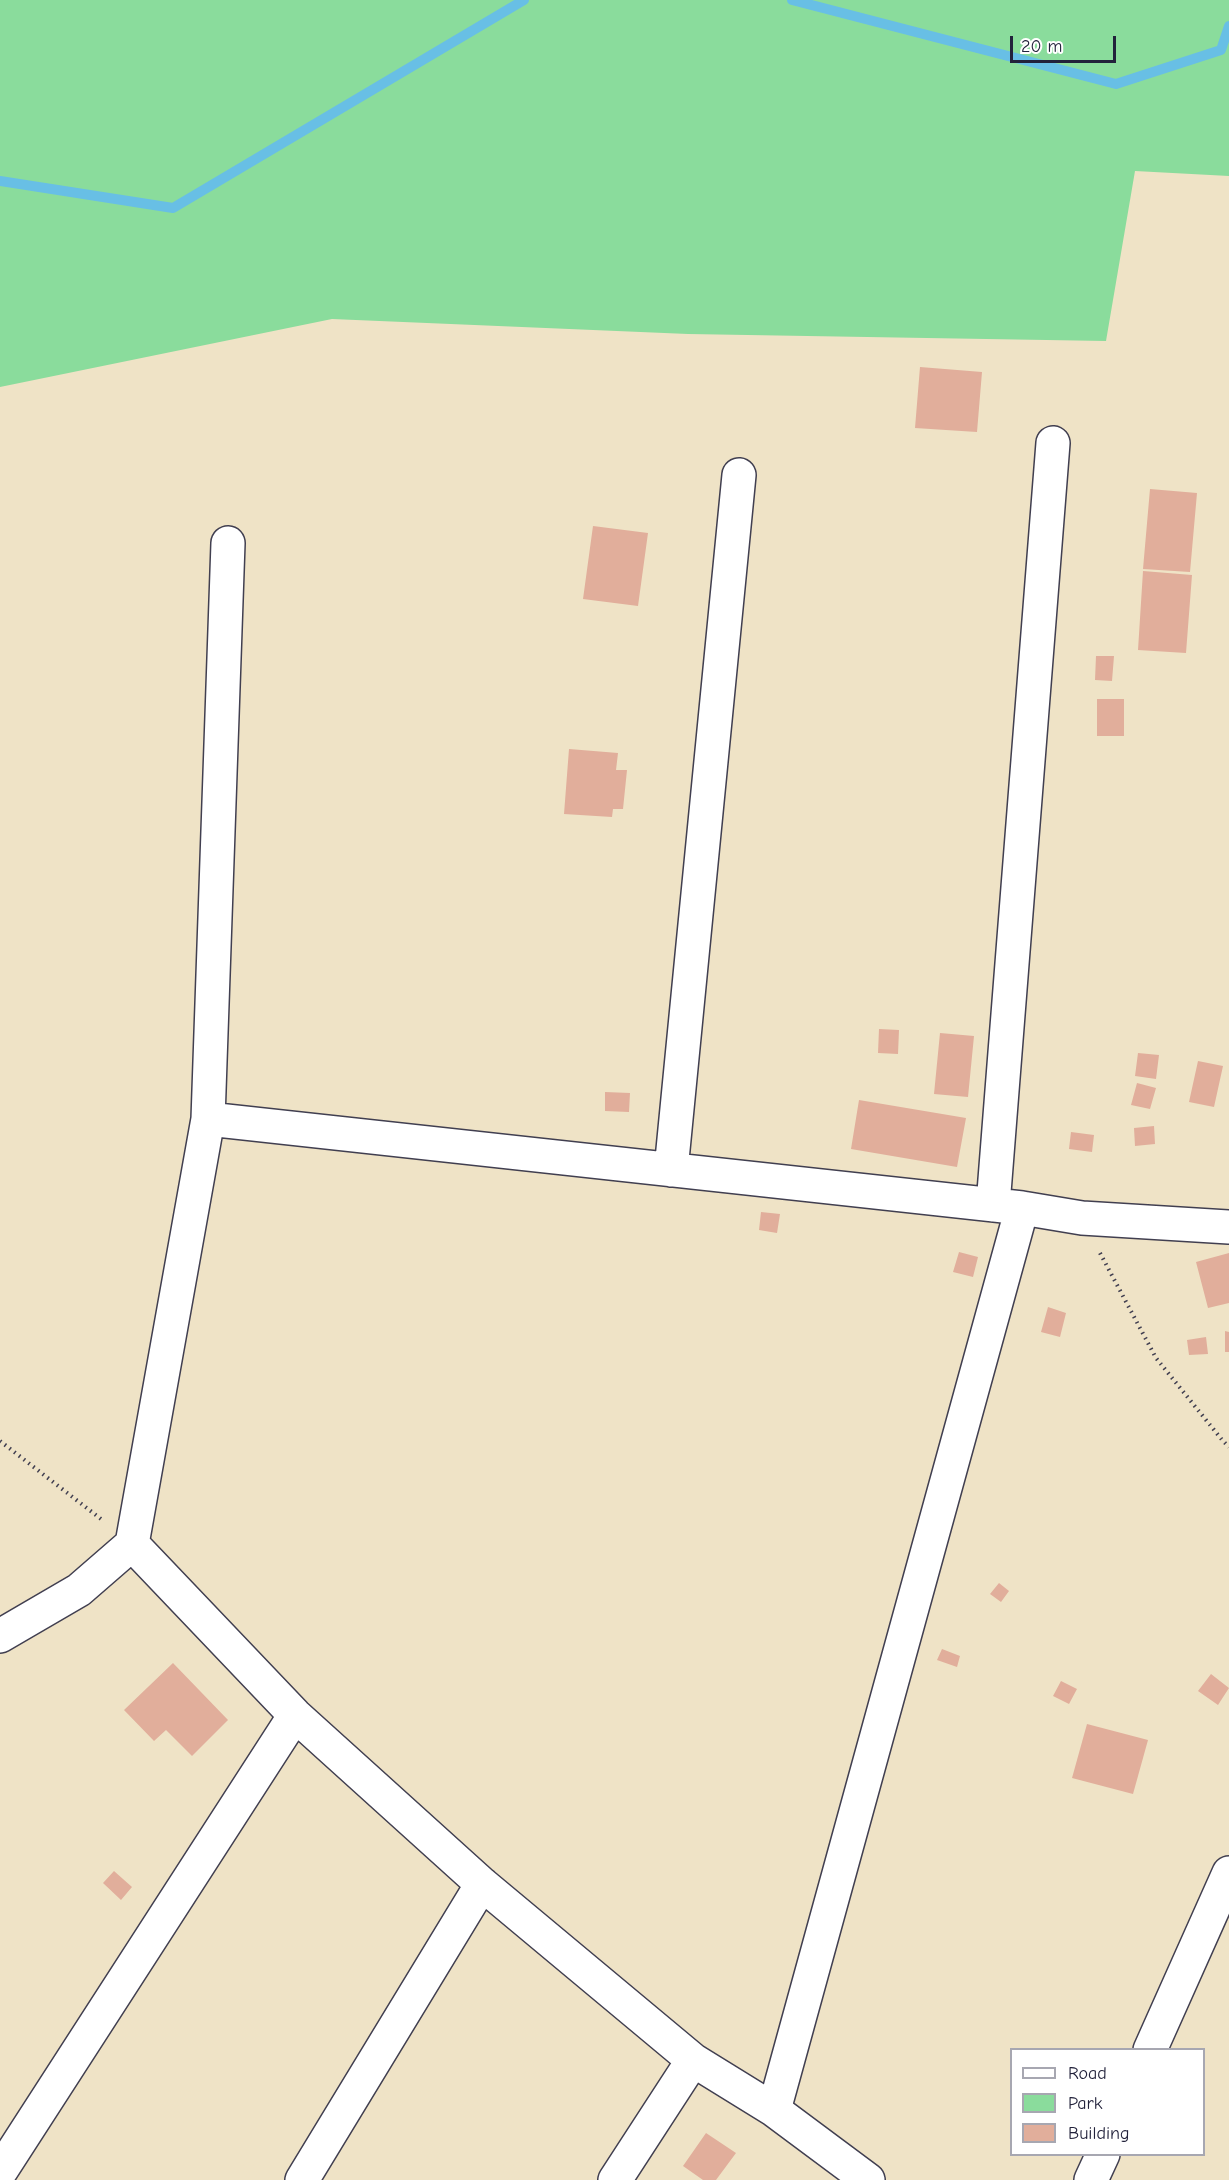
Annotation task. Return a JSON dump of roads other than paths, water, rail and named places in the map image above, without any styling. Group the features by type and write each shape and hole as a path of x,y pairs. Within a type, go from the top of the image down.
{"street":[{"path":"774,2110 1007,1207 1053,442"},
{"path":"671,1170 739,476"},
{"path":"0,1636 79,1590 132,1544 208,1119 228,543"},
{"path":"208,1119 1007,1207 1082,1218 1229,1227"},
{"path":"132,1544 295,1715 482,1884 693,2060 774,2110 868,2180"},
{"path":"0,2172 295,1715"},
{"path":"1150,2048 1229,1873"},
{"path":"302,2180 482,1884"},
{"path":"615,2180 693,2060"},
{"path":"1091,2180 1102,2156"}],"waterway":[{"path":"0,181 173,208 524,0"},
{"path":"792,0 1116,84 1221,50 1229,26"}]}
